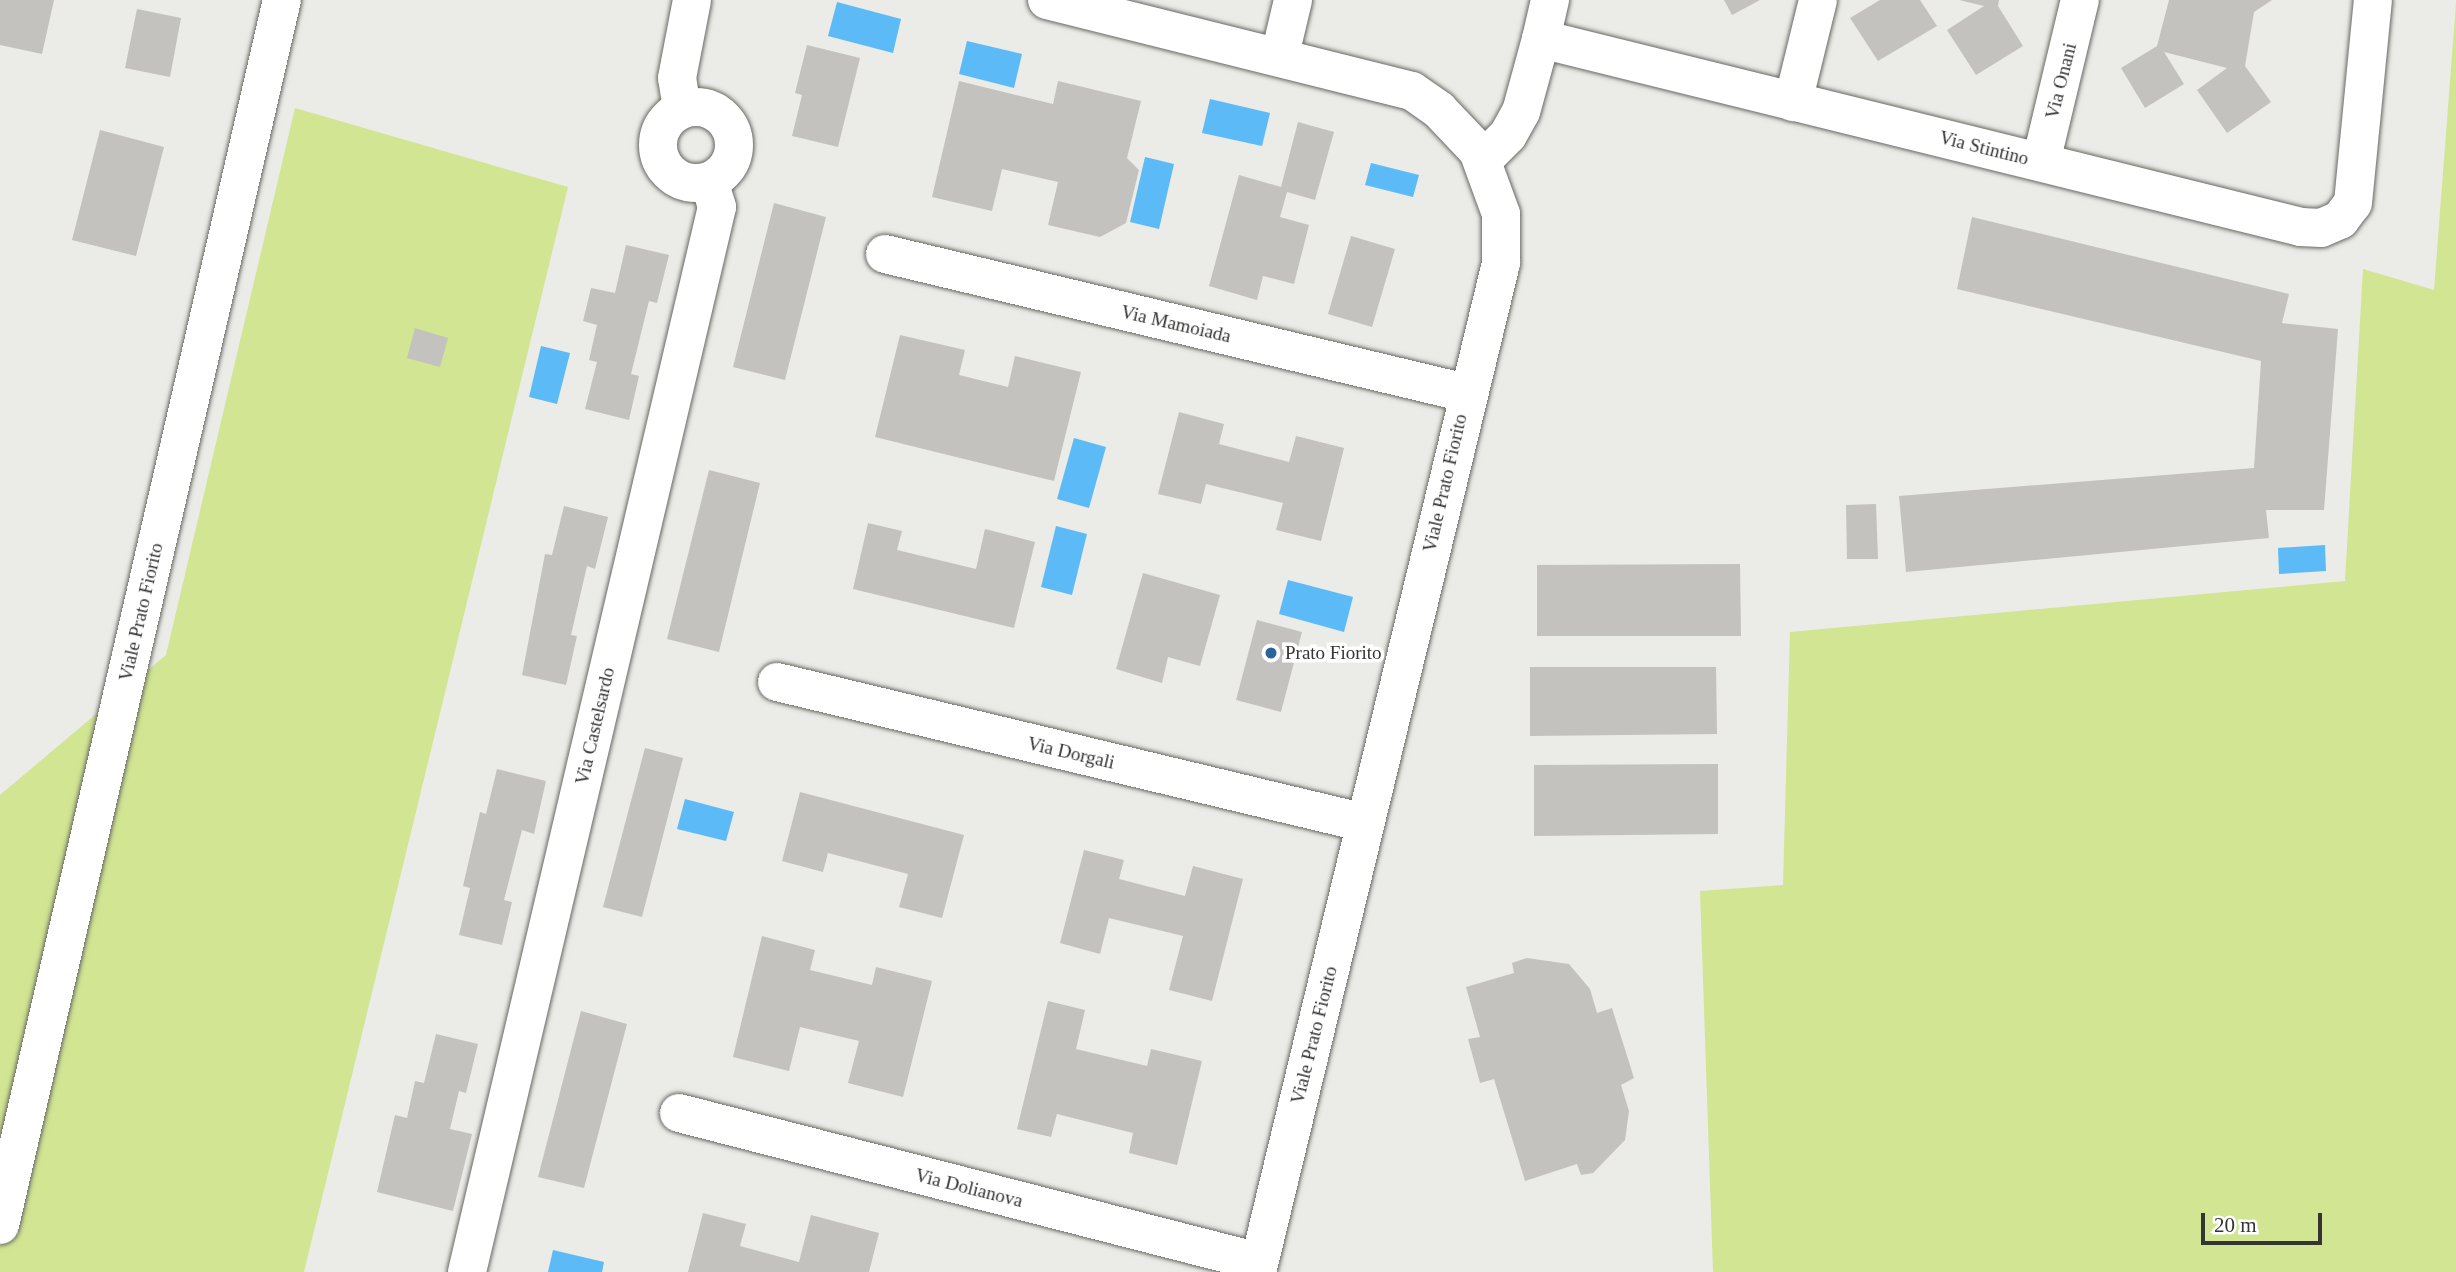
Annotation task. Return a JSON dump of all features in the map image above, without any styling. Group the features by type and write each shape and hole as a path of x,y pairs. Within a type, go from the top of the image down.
{"street":[{"name":"Viale Prato Fiorito","path":"0,1225 282,0"},
{"path":"682,110 677,78 692,0"},
{"name":"Viale Prato Fiorito","path":"1046,0 1280,55 1412,91 1449,119 1483,160 1501,214 1502,252 1258,1267"},
{"path":"1280,55 1293,0"},
{"path":"1483,160 1508,135 1521,111 1550,0"},
{"path":"1793,102 1818,0"},
{"name":"Via Onani","path":"2041,162 2080,0"},
{"name":"Via Stintino","path":"1541,39 2301,227 2333,225 2348,213 2355,194 2373,0"},
{"path":"698,106 712,110 732,132 730,162 709,181 679,179 660,158 662,128 682,110 698,106"},
{"name":"Via Castelsardo","path":"467,1272 717,207 709,181"},
{"name":"Via Mamoiada","path":"885,254 1466,393"},
{"name":"Via Dorgali","path":"777,682 1365,823"},
{"name":"Via Dolianova","path":"679,1113 1258,1267"}],"green space":[{"path":"2456,3 2456,1272 1713,1272 1700,891 1783,885 1790,632 2345,581 2363,269 2434,290"},
{"path":"295,108 568,187 304,1272 0,1272 0,795 166,655"}],"water":[{"path":"837,2 901,19 893,53 828,36"},
{"path":"967,41 1022,54 1014,88 959,74"},
{"path":"1210,99 1270,113 1262,146 1202,133"},
{"path":"1145,157 1174,164 1159,229 1130,222"},
{"path":"1371,163 1419,175 1413,197 1365,185"},
{"path":"541,346 570,353 557,404 529,397"},
{"path":"1074,438 1106,447 1089,508 1057,499"},
{"path":"1056,526 1087,534 1072,595 1041,587"},
{"path":"2325,545 2326,571 2279,574 2278,548"},
{"path":"1288,580 1353,597 1344,632 1279,614"},
{"path":"685,799 734,812 726,841 677,829"},
{"path":"553,1250 604,1262 602,1272 548,1272"}],"building":[{"path":"0,0 54,0 42,54 0,45"},
{"path":"1724,0 1760,0 1732,15"},
{"path":"1880,0 1920,0 1937,26 1878,61 1850,18"},
{"path":"1959,0 1999,0 1998,6 2023,46 1976,75 1947,30 1984,6"},
{"path":"2169,0 2272,0 2254,12 2245,66 2271,102 2227,133 2197,90 2227,68 2164,52 2184,84 2145,108 2121,68 2157,46"},
{"path":"137,9 181,18 170,77 125,68"},
{"path":"807,45 860,58 838,147 792,136 802,95 795,93"},
{"path":"959,81 1053,104 1058,81 1141,101 1127,158 1139,170 1126,223 1100,237 1048,225 1058,182 1002,169 992,211 932,197"},
{"path":"1298,122 1334,132 1315,200 1287,192 1280,217 1309,225 1294,284 1263,276 1257,300 1209,286 1239,175 1281,187"},
{"path":"100,130 164,147 136,256 72,240"},
{"path":"774,203 826,217 785,380 733,367"},
{"path":"1972,217 2289,294 2282,323 2338,329 2324,510 2266,510 2269,538 1906,572 1899,496 2254,468 2261,361 1957,289"},
{"path":"1351,236 1395,249 1372,327 1328,314"},
{"path":"626,245 669,255 657,303 649,301 631,374 639,376 629,420 585,409 597,362 589,360 597,325 583,321 591,288 615,293"},
{"path":"415,328 448,338 440,367 407,358"},
{"path":"900,335 965,350 959,375 1008,387 1015,356 1081,372 1054,481 875,437"},
{"path":"1179,412 1224,424 1219,444 1289,462 1296,436 1344,448 1321,541 1276,530 1283,503 1206,484 1201,504 1158,494"},
{"path":"709,470 760,483 719,652 667,639"},
{"path":"1876,504 1878,559 1847,559 1846,505"},
{"path":"564,506 608,517 595,569 587,566 571,635 577,636 566,685 522,675 545,554 552,555"},
{"path":"868,523 902,531 897,550 976,569 985,529 1035,542 1014,628 853,589"},
{"path":"1740,564 1741,636 1537,636 1537,565"},
{"path":"1143,573 1220,595 1200,666 1168,657 1162,683 1116,669"},
{"path":"1257,620 1302,632 1281,712 1236,700"},
{"path":"1530,667 1716,667 1717,734 1530,736"},
{"path":"645,748 683,758 642,917 603,907"},
{"path":"1718,764 1718,834 1534,836 1534,765"},
{"path":"497,769 546,781 534,834 522,830 504,900 512,902 502,945 459,935 470,888 463,886 480,812 486,814"},
{"path":"800,792 964,835 942,918 899,907 908,874 828,853 823,872 782,861"},
{"path":"1084,850 1124,860 1119,879 1185,896 1193,866 1243,879 1212,1001 1169,990 1183,936 1109,918 1100,954 1060,943"},
{"path":"762,936 815,950 810,970 872,985 876,967 932,981 903,1097 848,1083 859,1041 800,1027 789,1071 733,1057"},
{"path":"1527,958 1569,964 1590,989 1597,1013 1612,1008 1634,1078 1621,1085 1629,1111 1625,1140 1593,1173 1581,1175 1577,1164 1525,1181 1494,1079 1480,1083 1468,1039 1480,1037 1466,987 1514,973 1512,963"},
{"path":"1048,1001 1085,1010 1076,1049 1147,1066 1151,1049 1202,1061 1177,1165 1129,1153 1133,1133 1057,1114 1051,1137 1017,1129"},
{"path":"581,1011 627,1024 584,1188 538,1177"},
{"path":"436,1034 478,1044 466,1093 459,1091 450,1129 472,1134 453,1211 377,1192 395,1115 407,1118 415,1081 424,1083"},
{"path":"703,1213 746,1224 740,1246 799,1262 811,1215 879,1233 869,1272 688,1272"}],"place":[{"name":"Prato Fiorito","path":"1271,653"}]}
